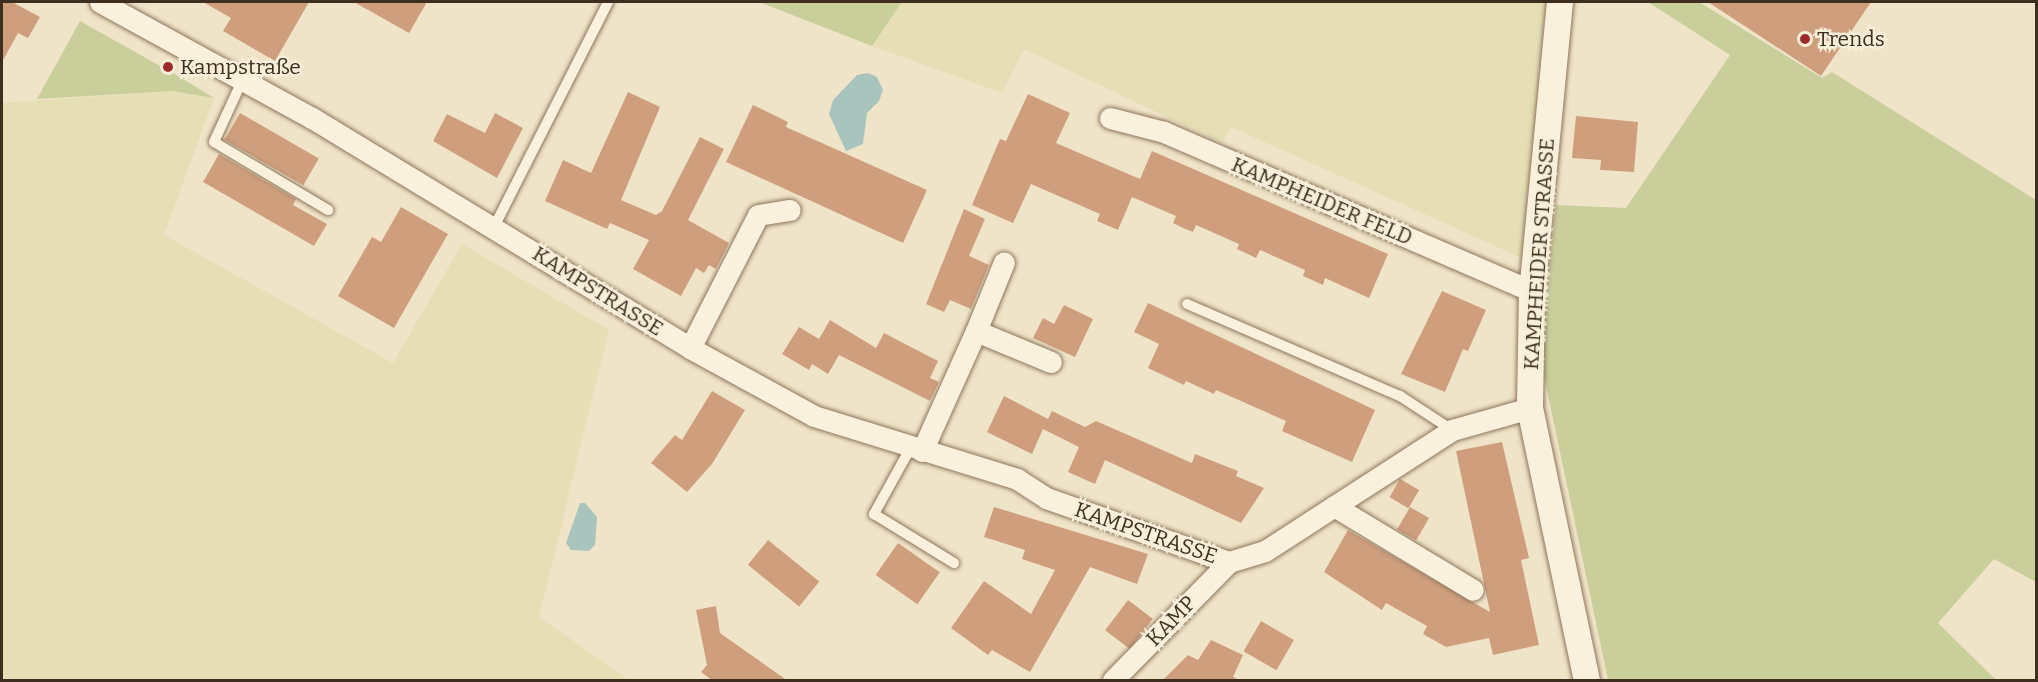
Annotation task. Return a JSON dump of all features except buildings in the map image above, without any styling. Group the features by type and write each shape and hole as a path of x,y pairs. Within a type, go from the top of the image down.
{"street":[{"name":"KAMPSTRASSE","path":"100,2 312,118 690,348 814,416 1017,479 1046,498 1229,562 1265,551 1452,430 1530,408"},
{"name":"KAMPHEIDER STRASSE","path":"1560,2 1532,291 1530,408 1587,681"},
{"name":"KAMPHEIDER FELD","path":"1110,118 1164,132 1532,291"},
{"path":"690,348 758,215 790,210"},
{"path":"916,449 976,331 1004,262"},
{"path":"976,331 1051,362"},
{"path":"1334,506 1473,590"},
{"name":"KAMP","path":"1113,681 1229,562"}],"lane":[{"path":"494,227 608,2"},
{"path":"242,81 214,142 328,210"},
{"path":"1187,304 1400,396 1452,430"},
{"path":"916,449 874,514 954,563"}],"shaded area":[{"path":"902,2 1546,2 1522,258 1231,127 1222,143 1024,49 1002,93 872,46"},
{"path":"172,91 214,98 164,235 393,363 462,244 609,330 539,617 629,680 2,680 2,103"}],"green space":[{"path":"759,2 902,2 872,46"},
{"path":"1648,2 1699,2 1822,78 1832,72 2036,200 2036,582 1994,559 1938,623 1996,680 1608,680 1540,357 1556,205 1626,208 1730,55"},
{"path":"80,21 214,98 172,91 37,99"}],"water":[{"path":"868,73 877,77 883,90 879,101 867,113 863,144 846,151 829,114 833,100 857,75"},
{"path":"580,503 585,503 597,517 595,545 589,551 571,550 566,543"}],"place":[{"name":"Trends","path":"1805,39"},
{"name":"Kampstraße","path":"168,67"}]}
